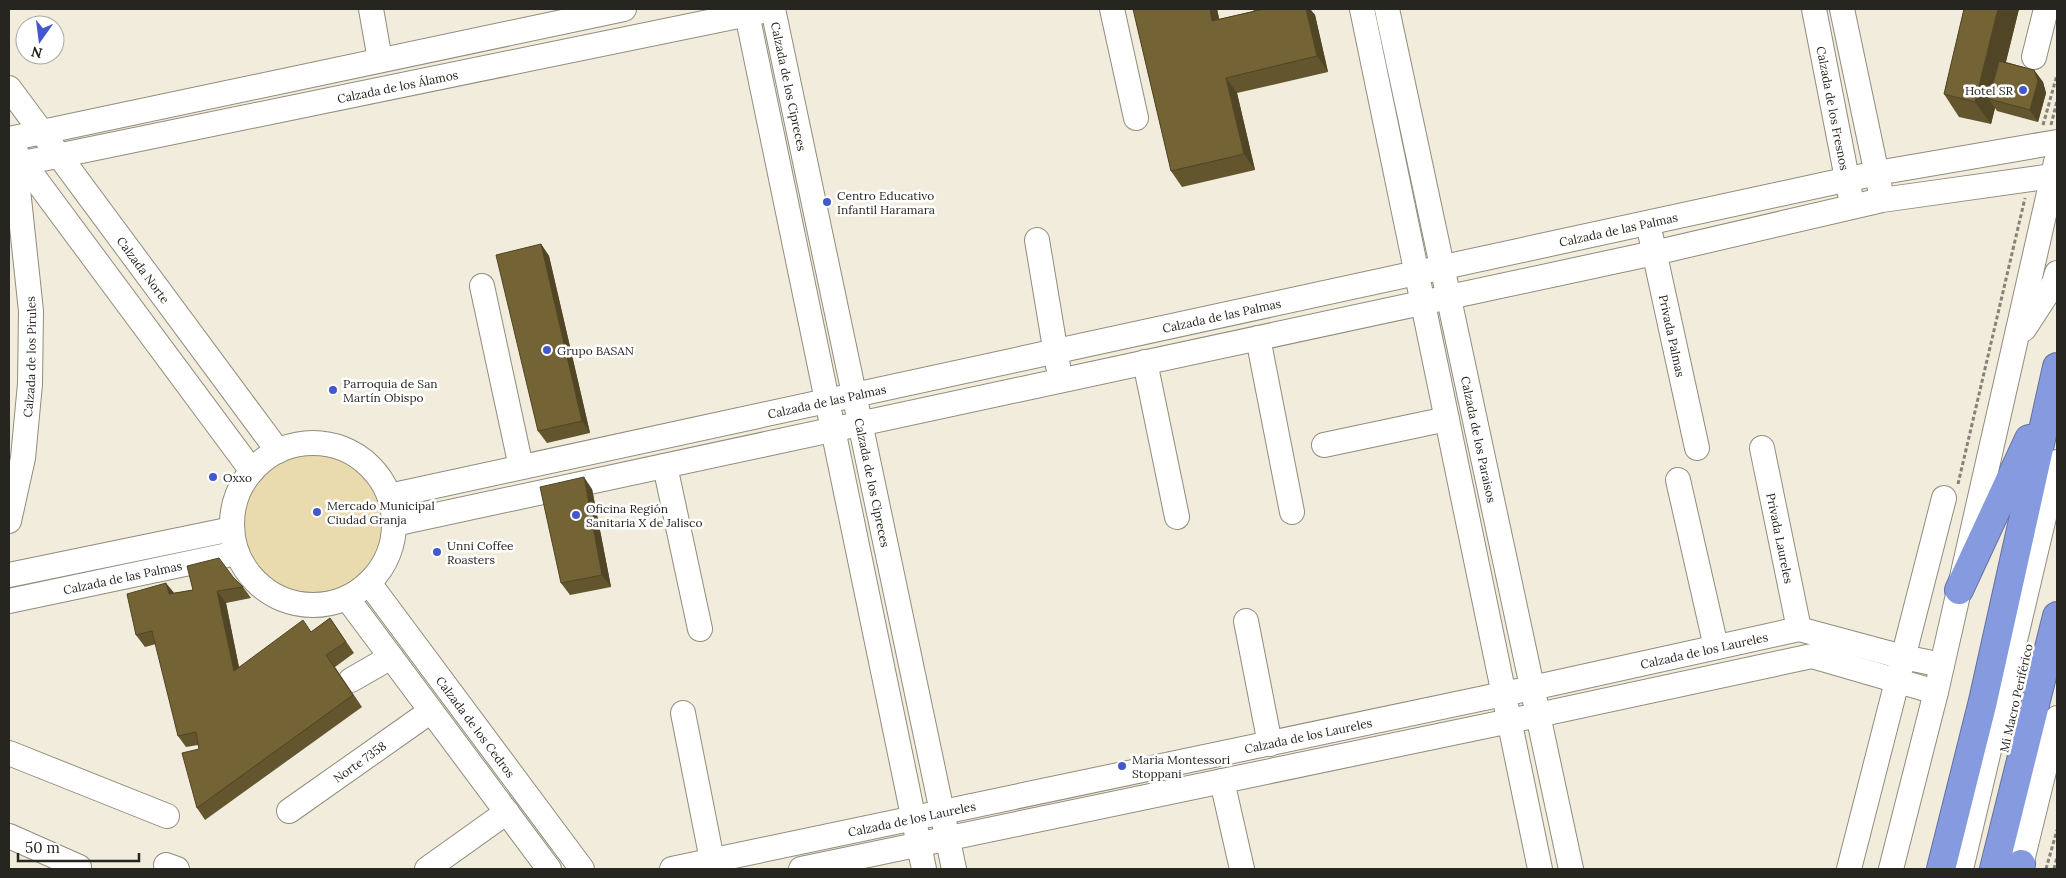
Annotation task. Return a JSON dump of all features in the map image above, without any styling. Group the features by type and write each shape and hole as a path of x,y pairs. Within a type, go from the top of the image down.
{"highway":[{"path":"1959,590 2054,380"},
{"path":"1940,869 1983,701 2054,380"},
{"path":"1994,869 2057,616"}],"street":[{"path":"371,9 380,60"},
{"path":"9,139 624,9"},
{"name":"Calzada de los Álamos","path":"23,163 413,83 747,11 772,9"},
{"name":"Calzada de los Cipreces","path":"772,9 954,869"},
{"path":"1112,9 1136,118"},
{"path":"1362,9 1540,869"},
{"name":"Calzada de los Paraisos","path":"1387,9 1571,869"},
{"name":"Calzada de los Fresnos","path":"1814,9 1852,207"},
{"path":"1842,9 1882,200"},
{"path":"2034,57 2046,9 2057,13"},
{"name":"Calzada de los Cipreces","path":"747,11 924,869"},
{"path":"404,55 413,83"},
{"name":"Calzada Norte","path":"9,88 278,451"},
{"path":"9,144 252,471"},
{"path":"394,524 1654,253 1882,200 2029,180 2051,155"},
{"path":"1891,869 1936,692 2015,342 2051,155"},
{"name":"Calzada de las Palmas","path":"389,496 1877,173 2051,155"},
{"name":"Calzada de los Pirules","path":"9,521 23,458 30,384 31,311 16,180 23,163"},
{"name":"Privada Palmas","path":"1648,224 1697,448"},
{"path":"1037,240 1055,352 1062,380"},
{"path":"2015,342 2054,283 2057,273"},
{"path":"482,286 521,467"},
{"path":"1258,338 1292,512"},
{"path":"1145,362 1177,517"},
{"path":"1324,445 1447,419"},
{"path":"315,443 334,446 352,453 368,464 380,479 389,496 394,524 392,544 385,562 369,583 347,598 331,603 314,605 298,604 282,599 255,581 237,553 232,529 232,514 236,498 242,484 252,471 278,451 296,445 315,443"},
{"name":"Privada Laureles","path":"1762,448 1799,629"},
{"path":"1961,869 2057,462"},
{"path":"665,466 700,628"},
{"path":"1678,480 1716,647"},
{"path":"1849,869 1903,657 1951,492"},
{"name":"Mi Macro Periférico","path":"1976,869 2057,526"},
{"name":"Calzada de las Palmas","path":"9,575 232,529"},
{"name":"Calzada de las Palmas","path":"9,601 237,553"},
{"name":"Calzada de los Cedros","path":"369,583 582,869"},
{"path":"347,598 550,869"},
{"path":"1246,621 1270,744"},
{"name":"Calzada de los Laureles","path":"672,869 712,860 762,860 914,819 1532,688 1799,629 1903,657 1942,665"},
{"path":"801,869 1812,656 1936,692"},
{"path":"351,680 390,657"},
{"name":"Norte 7358","path":"288,811 431,711"},
{"path":"683,713 712,860"},
{"path":"2026,868 2053,757 2056,726"},
{"path":"1307,736 1313,762"},
{"path":"9,753 167,816"},
{"path":"1222,781 1242,869"},
{"path":"426,869 507,812"},
{"path":"9,836 79,866"}],"path":[{"path":"2051,155 2057,75"},
{"path":"1951,492 2029,180"},
{"path":"2026,868 2057,830"},
{"path":"2054,869 2057,857"}],"shaded area":[{"path":"312,455 338,460 361,475 376,498 381,524 376,550 361,573 338,588 312,593 286,588 263,573 248,550 243,524 248,498 263,475 286,460"}],"building":[{"path":"1133,9 1210,9 1212,21 1264,9 1306,9 1317,56 1226,78 1244,154 1171,171"},
{"path":"1964,9 1998,9 1975,102 1944,94"},
{"path":"1999,61 2034,70 2038,81 2030,110 1989,99"},
{"name":"Grupo BASAN","path":"541,244 582,421 538,431 496,255"},
{"path":"584,477 602,575 561,583 540,487"},
{"path":"219,558 243,587 217,591 234,671 303,620 311,632 330,618 346,642 326,655 353,695 197,808 182,753 199,749 196,732 178,736 152,631 136,635 127,594 166,583 169,594 193,590 187,566"}],"place":[{"name":"Hotel SR","path":"2023,90"},
{"name":"Centro Educativo Infantil Haramara","path":"827,202"},
{"name":"Grupo BASAN","path":"547,350"},
{"name":"Parroquia de San Martín Obispo","path":"333,390"},
{"name":"Oxxo","path":"213,477"},
{"name":"Mercado Municipal Ciudad Granja","path":"317,512"},
{"name":"Oficina Región Sanitaria X de Jalisco","path":"576,515"},
{"name":"Unni Coffee Roasters","path":"437,552"},
{"name":"Maria Montessori Stoppani","path":"1122,766"}]}
